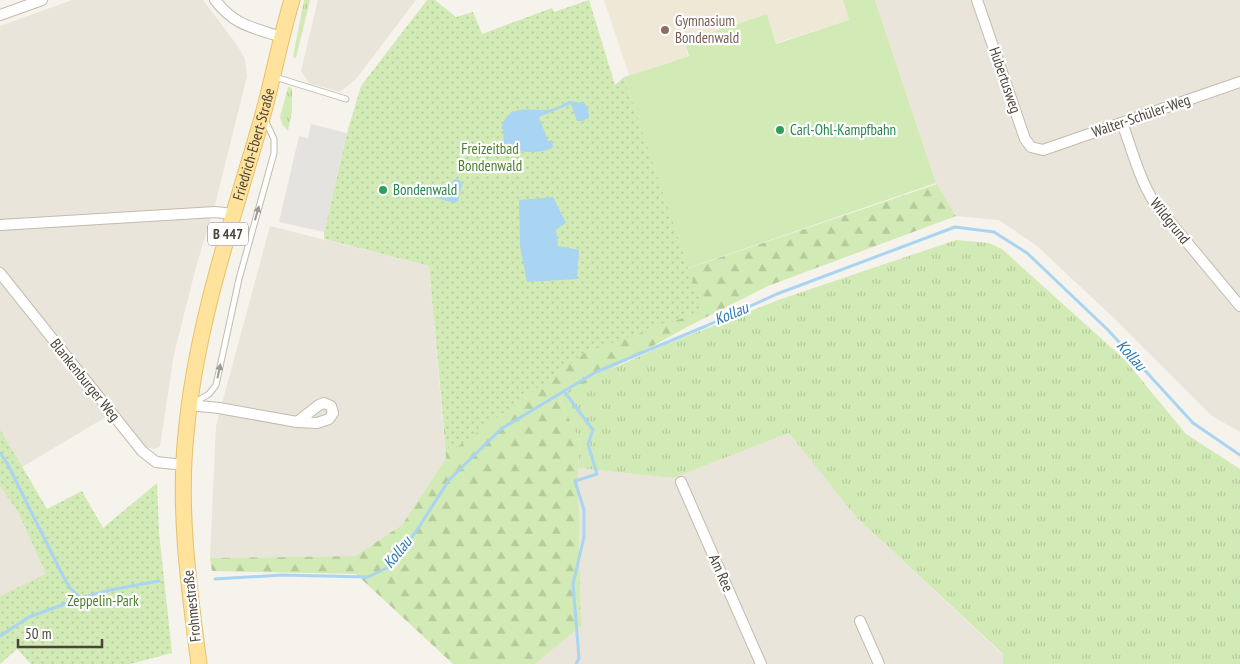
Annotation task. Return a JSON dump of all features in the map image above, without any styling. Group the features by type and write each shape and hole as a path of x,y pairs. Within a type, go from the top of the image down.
{"main road":[{"name":"Friedrich-Ebert-Straße","path":"185,547 184,465 189,405 198,353 217,273 263,116 281,37 292,0"},
{"name":"Frohmestraße","path":"185,547 198,664"}],"street":[{"path":"0,15 42,0"},
{"path":"215,0 237,22 281,37"},
{"name":"Hubertusweg","path":"977,0 1025,139 1032,147 1043,150"},
{"name":"Walter-Schüler-Weg","path":"1043,150 1240,82"},
{"name":"Wildgrund","path":"1122,123 1148,194 1159,212 1171,222 1240,306"},
{"path":"0,225 214,212 233,214"},
{"name":"Blankenburger Weg","path":"0,273 142,451 156,462 184,465"},
{"path":"189,405 219,408 297,422"},
{"name":"Am Ree","path":"681,482 761,664"},
{"path":"860,621 878,664"}],"lane":[{"path":"272,76 346,99"},
{"path":"189,405 209,394 216,385 239,279 274,154 274,139 263,116"}],"shaded area":[{"path":"72,0 203,0 237,45 245,59 247,76 215,205 196,267 174,354 160,446 155,449 144,447 116,411 22,467 0,429 0,26"},
{"path":"318,0 416,0 356,79 340,92 309,83 301,71"},
{"name":"Gymnasium Bondenwald","path":"604,0 843,0 849,20 776,43 767,14 684,40 688,56 629,75"},
{"path":"875,0 1240,0 1240,432 1212,416 1117,321 1037,246 999,220 956,216 936,183"},
{"path":"311,124 347,133 324,232 279,222 299,136 308,138"},
{"path":"270,226 429,266 446,458 402,525 355,556 210,558 216,426"},
{"path":"789,433 856,517 1003,655 1003,664 535,664 581,626 578,468 673,478"},
{"path":"0,486 18,512 47,574 0,596"}],"green space":[{"path":"304,0 310,0 296,58 293,57"},
{"name":"Freizeitbad Bondenwald","path":"427,0 435,0 456,17 473,12 482,34 552,8 554,12 589,0 615,85 624,77 703,311 586,352 449,453 443,418 429,266 324,239 347,133 361,86"},
{"name":"Carl-Ohl-Kampfbahn","path":"843,0 875,0 936,183 688,268 624,77 689,56 684,41 767,14 776,44 849,20"},
{"path":"288,87 292,88 292,112 288,131 282,124 280,117"},
{"path":"937,184 956,216 768,286 687,327 559,398 580,441 578,468 581,626 535,664 453,664 356,574 212,571 210,558 355,556 402,525 446,458 443,418 683,270"},
{"path":"956,240 989,243 1002,249 1125,360 1186,434 1240,469 1240,664 1003,664 1003,654 856,517 789,433 673,478 578,468 580,441 559,398 602,373 665,345 781,299"},
{"name":"Zeppelin-Park","path":"0,429 47,509 82,491 103,528 157,483 159,532 172,653 130,664 31,664 17,649 0,664 0,596 46,574 18,512 0,486"}],"water":[{"path":"569,101 584,103 588,108 589,117 583,121 577,121 571,104 539,117 548,141 552,140 553,147 548,150 527,152 505,147 501,144 504,143 503,129 501,129 504,121 512,112 517,110 550,110"},
{"path":"460,180 462,184 458,201 454,203 440,199 436,194 451,185 452,181"},
{"path":"553,197 566,223 556,229 558,246 579,250 577,279 527,282 520,246 519,200"}],"waterway":[{"name":"Kollau","path":"215,579 282,575 368,577 389,567 417,530 449,480 501,429 596,372 777,294 955,227 994,232 1027,253 1108,330 1193,423 1240,455"},
{"path":"564,391 593,430 588,444 597,474 575,481 584,510 584,537 573,584 579,658 576,664"},
{"path":"0,453 7,463 64,578 70,588 81,598"},
{"name":"Kollau","path":"0,636 29,617 81,598 110,590 159,581"}],"place":[{"name":"Gymnasium Bondenwald","path":"665,30"},
{"name":"Carl-Ohl-Kampfbahn","path":"780,130"},
{"name":"Bondenwald","path":"383,190"}]}
